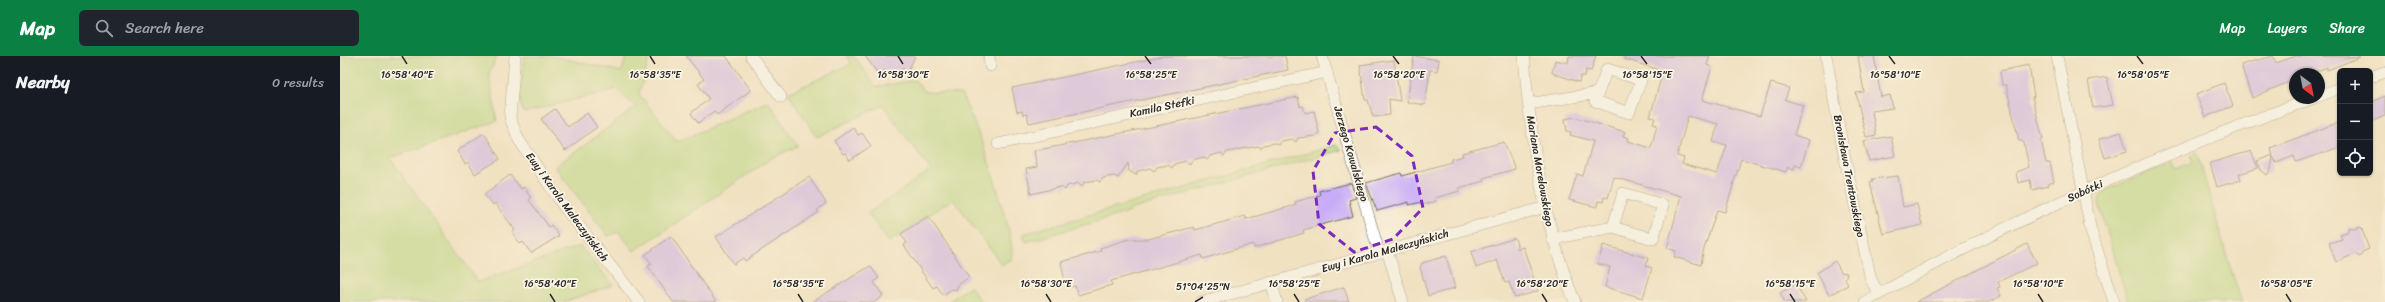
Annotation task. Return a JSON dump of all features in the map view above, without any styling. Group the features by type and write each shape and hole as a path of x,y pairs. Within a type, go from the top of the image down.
{"street":[{"name":"Ewy i Karola Maleczyńskich","path":"516,56 510,118 519,140 562,204 639,302"},
{"path":"751,56 781,97"},
{"name":"Jerzego Kowalskiego","path":"1322,56 1383,251 1403,302"},
{"name":"Mariana Morelowskiego","path":"1524,56 1528,104 1552,239 1575,302"},
{"name":"Bronisława Trentowskiego","path":"1826,56 1842,149 1871,280 1879,294"},
{"path":"2057,56 2091,231 2114,302"},
{"path":"1607,69 1641,80 1629,113 1595,101 1598,93 1607,69"},
{"name":"Kamila Stefki","path":"998,144 1327,72"},
{"path":"2373,77 2385,72"},
{"path":"2325,94 2337,89"},
{"name":"Mariana Morelowskiego","path":"1528,104 1598,93"},
{"name":"Sobótki","path":"1865,302 2083,191 2229,129 2298,104"},
{"name":"Mariana Morelowskiego","path":"1552,239 1613,227 1653,239 1663,204 1623,193 1613,227"},
{"name":"Ewy i Karola Maleczyńskich","path":"1201,302 1546,207"},
{"path":"1272,282 1277,302"}],"highlighted area":[{"path":"1376,127 1412,156 1423,208 1393,239 1354,252 1319,224 1313,171 1335,133"}],"green space":[{"path":"340,56 497,56 489,74 497,121 390,158 478,282 580,246 613,285 564,302 340,302"},
{"path":"524,56 553,56 622,72 626,56 650,56 639,94 677,142 768,101 798,146 772,158 634,251 619,232 608,236 555,167 636,107 616,89 523,113 520,100"},
{"path":"846,56 854,56 876,87 915,80 925,92 961,94 980,136 995,180 1010,234 1012,259 1002,265 953,199 889,242 868,213 931,170 883,105 817,137 788,93 851,64"},
{"path":"1336,145 1341,150 1129,210 1129,212 1026,242 1023,234"},
{"path":"2197,152 2230,267 2242,302 2128,302 2099,204 2100,196 2104,191 2173,162 2176,169 2193,162 2190,155"},
{"path":"970,286 981,302 948,302"}],"building":[{"path":"686,56 726,56 751,90 717,115 714,111 698,123 691,113 709,99 698,84 704,79"},
{"path":"865,56 915,56 909,69 905,68 897,71 895,75 885,70 879,75"},
{"path":"1164,56 1285,56 1288,70 1029,123 1027,114 1023,115 1022,111 1017,112 1012,88"},
{"path":"1414,56 1439,60 1437,71 1430,70 1425,105 1407,102"},
{"path":"1569,56 1596,56 1591,71 1586,70 1585,76 1581,76 1579,82 1552,73 1555,60 1568,63"},
{"path":"1625,56 1710,56 1707,65 1712,67 1702,100 1760,116 1771,83 1789,88 1785,100 1803,105 1794,135 1809,140 1801,167 1795,165 1794,169 1788,167 1786,172 1741,159 1725,212 1717,210 1703,252 1701,265 1674,257 1676,251 1667,248 1681,196 1614,177 1608,198 1604,197 1603,202 1598,201 1597,207 1569,200 1577,174 1583,176 1593,141 1570,135 1571,132 1567,131 1565,119 1575,117 1625,132 1623,136 1629,138 1628,141 1651,148 1657,125 1653,124 1655,118 1650,117 1663,71 1624,59","holes":["1688,116 1718,124 1713,142 1727,145 1717,174 1682,164 1684,158 1677,156"]},
{"path":"1858,56 1874,56 1881,97 1890,95 1893,108 1872,111 1876,135 1866,137 1856,93 1864,92"},
{"path":"2273,56 2276,63 2296,56 2360,57 2327,70 2327,67 2289,68 2289,82 2252,98 2241,65"},
{"path":"1394,60 1400,101 1389,99 1390,115 1373,117 1368,100 1365,100 1360,65"},
{"path":"2029,65 2034,97 2032,97 2043,139 2041,140 2046,163 2050,163 2054,182 2047,184 2048,186 2032,190 2030,180 2018,183 2016,172 2029,167 2024,143 2019,141 2006,85 2002,85 2000,71"},
{"path":"2107,77 2113,105 2093,108 2088,80"},
{"path":"2224,83 2233,106 2205,117 2196,94"},
{"path":"2385,96 2385,116 2373,121 2373,104 2373,102"},
{"path":"1298,97 1300,107 1303,106 1305,113 1314,111 1319,133 1315,136 1298,138 1296,142 1292,139 1281,141 1278,145 1274,143 1263,145 1261,148 1258,146 1227,152 1224,156 1221,153 1210,156 1207,160 1204,157 1192,160 1190,164 1186,161 1174,164 1172,168 1168,165 1157,167 1154,171 1150,168 1138,171 1136,175 1129,171 1128,163 1118,178 1114,176 1103,178 1100,182 1097,180 1085,182 1082,186 1079,183 1067,186 1065,190 1061,187 1031,194 1026,169 1037,167 1034,151"},
{"path":"555,109 568,127 587,113 597,127 565,151 541,119"},
{"path":"2337,123 2337,148 2296,162 2294,156 2276,163 2273,156 2271,169 2267,175 2261,170 2257,161 2273,155 2270,148"},
{"path":"853,127 858,135 862,133 871,146 850,160 845,153 843,154 834,141"},
{"path":"2121,132 2127,151 2105,158 2099,139"},
{"path":"484,133 500,159 475,174 468,162 465,164 457,151"},
{"path":"1891,136 1895,156 1869,161 1864,141"},
{"path":"1504,142 1515,169 1483,178 1484,181 1459,188 1460,191 1435,198 1436,201 1422,205 1422,202 1409,205 1409,202 1377,211 1366,183 1401,173 1402,176 1451,162 1451,159 1463,156 1462,153"},
{"path":"2251,151 2258,168 2239,174 2241,180 2217,187 2210,163"},
{"path":"510,175 521,189 524,187 531,198 529,200 549,227 551,225 559,236 531,253 523,242 520,244 512,232 515,230 495,203 493,205 484,194"},
{"path":"1898,176 1903,207 1917,204 1922,225 1883,234 1870,182 1873,181 1872,179"},
{"path":"809,177 826,203 817,210 819,212 745,261 743,258 734,264 716,237"},
{"path":"1351,183 1356,198 1349,200 1353,216 1303,230 1304,233 1254,248 1253,244 1203,259 1202,255 1111,281 1112,285 1078,295 1075,286 1071,287 1069,283 1067,284 1064,277 1061,262 1101,251 1100,248 1129,239 1148,239 1194,227 1195,230 1245,216 1246,219 1296,205 1295,202 1320,195 1319,191"},
{"path":"928,216 969,277 958,285 956,290 952,289 943,295 937,286 933,288 924,275 904,245 907,243 901,234"},
{"path":"2349,227 2354,229 2361,227 2369,249 2362,252 2360,257 2355,254 2336,262 2329,243 2342,239 2340,234 2347,232"},
{"path":"671,236 716,302 673,302 648,266 652,264 645,255"},
{"path":"1515,238 1518,249 1523,247 1538,291 1515,298 1509,282 1505,283 1497,260 1476,268 1471,252"},
{"path":"2027,244 2037,263 1998,282 2000,287 1997,288 2001,296 1989,302 1916,302"},
{"path":"1603,245 1648,258 1646,266 1652,268 1643,298 1605,287 1610,267 1598,264"},
{"path":"1446,256 1455,288 1428,296 1420,267 1422,263"},
{"path":"1835,261 1841,272 1847,273 1845,279 1848,285 1829,295 1817,273"},
{"path":"870,266 879,278 874,282 883,296 875,302 812,302"},
{"path":"1796,284 1806,302 1785,302 1780,293"},
{"path":"1344,287 1349,302 1305,302 1305,299"}]}
